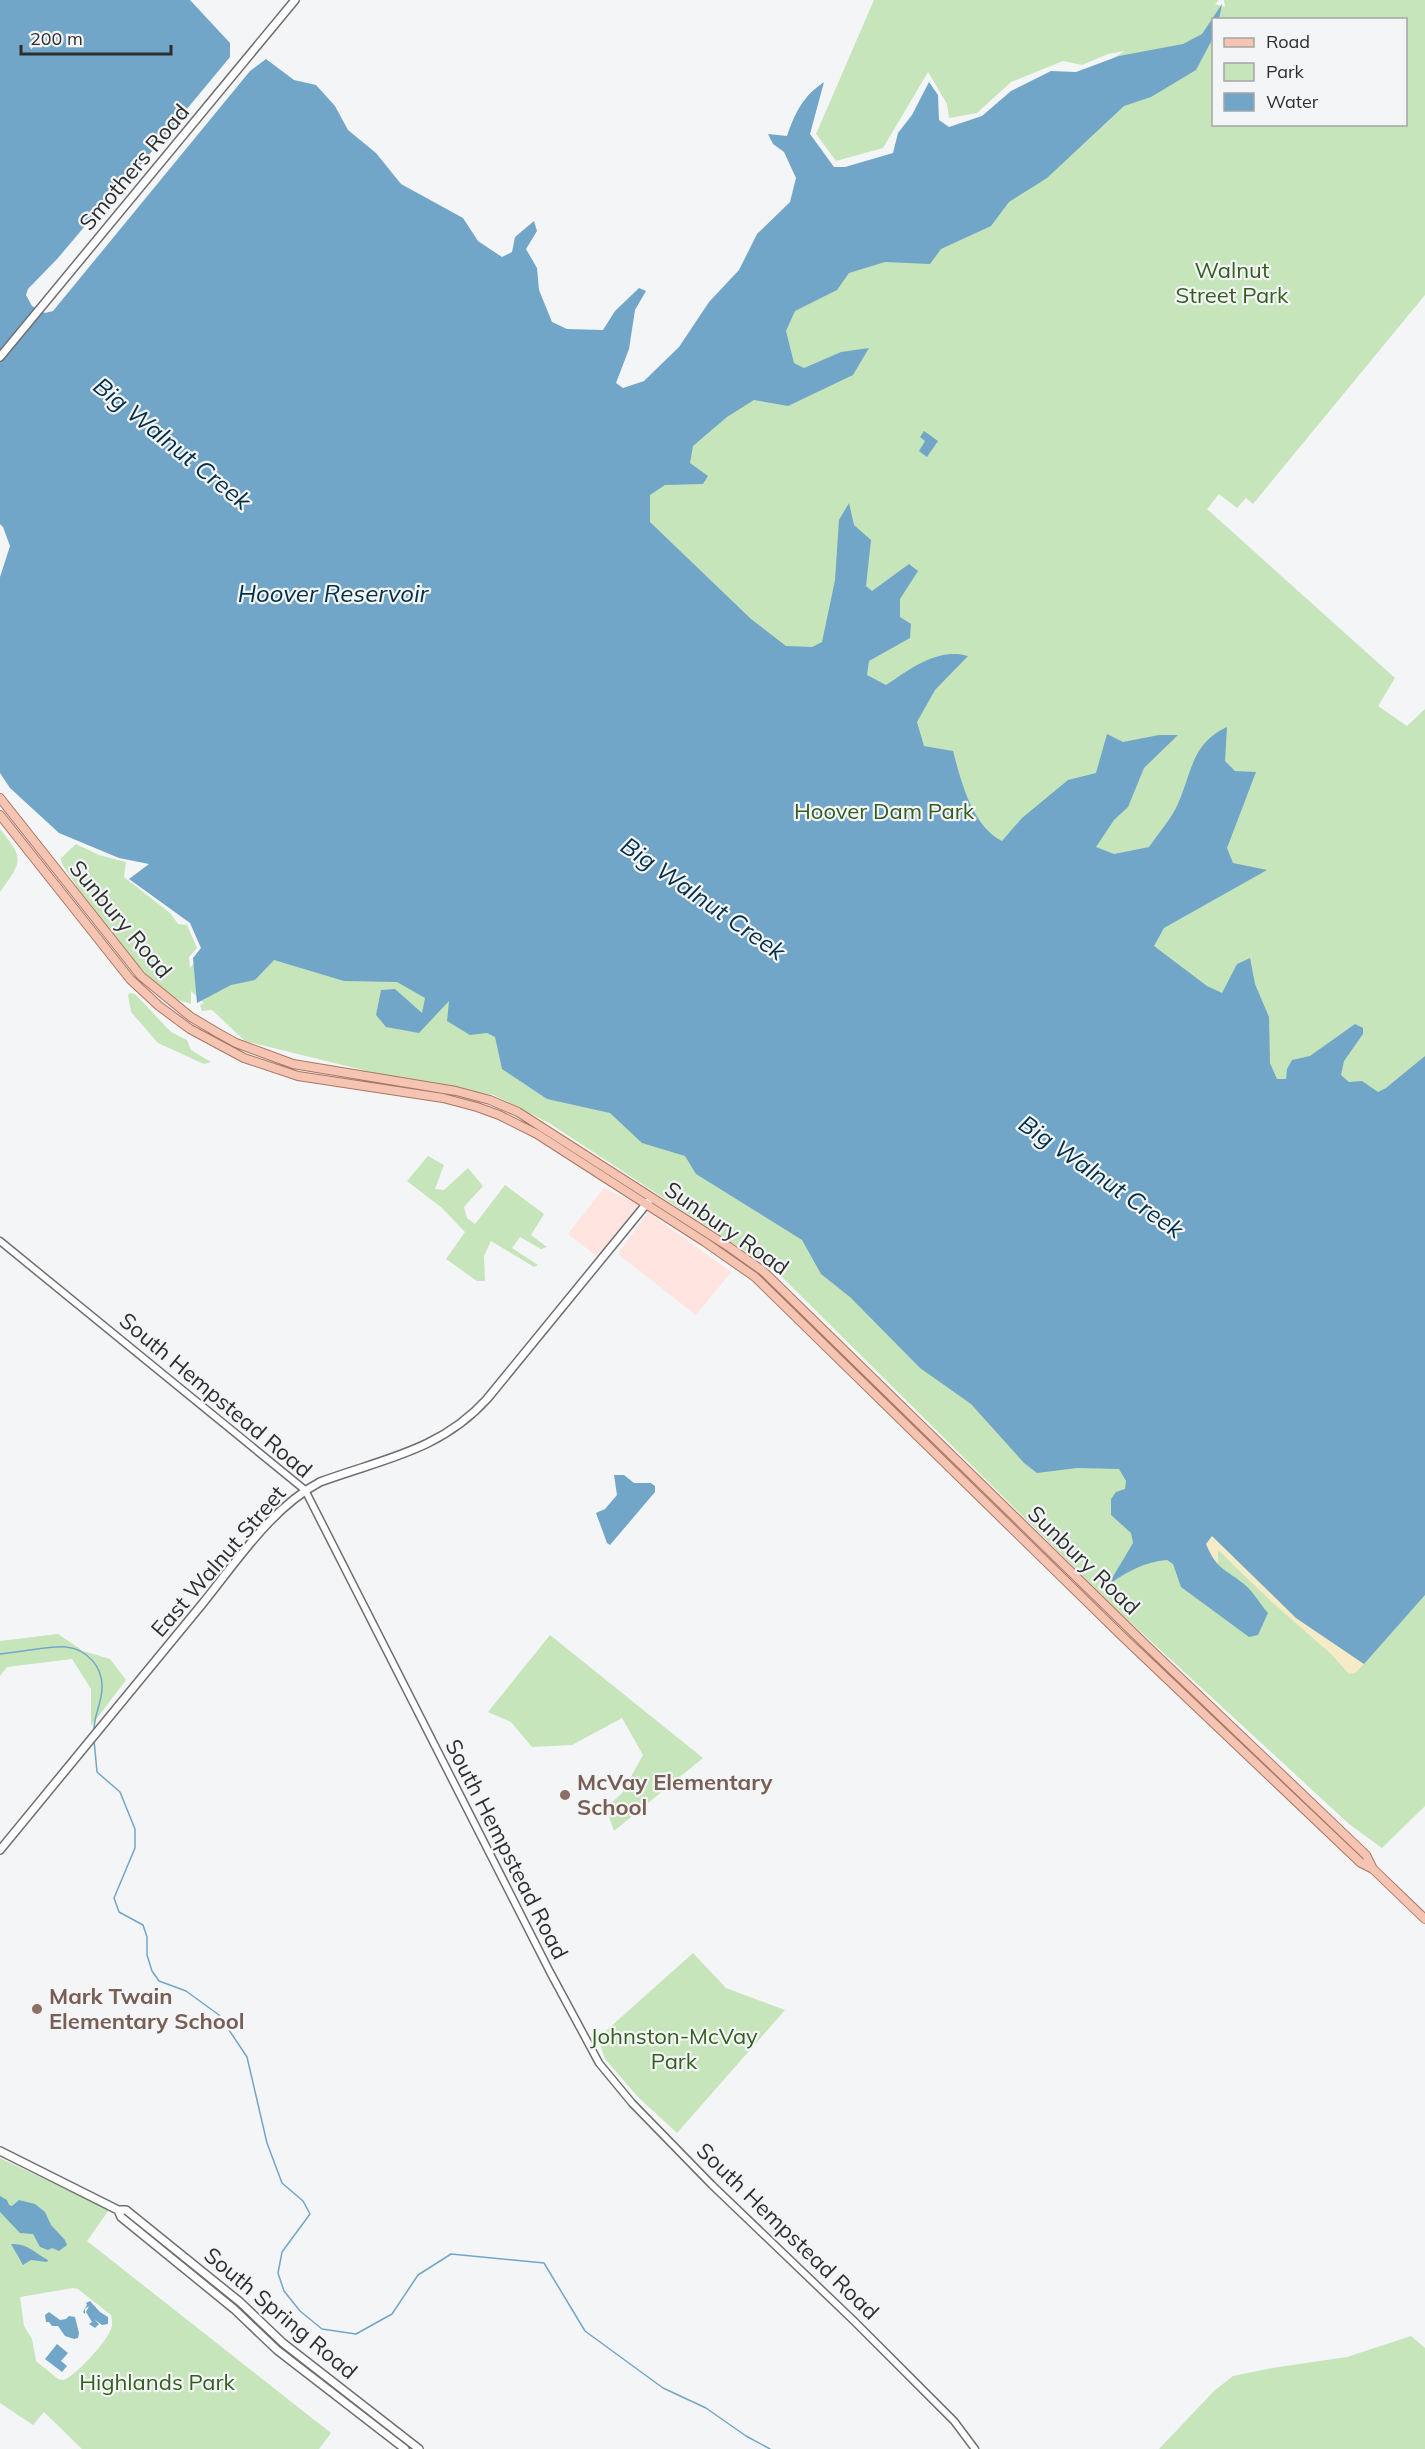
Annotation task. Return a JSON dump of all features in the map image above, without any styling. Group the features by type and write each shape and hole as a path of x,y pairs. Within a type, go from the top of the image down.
{"main road":[{"name":"Smothers Road","path":"0,357 296,0"},
{"name":"Sunbury Road","path":"0,798 141,976 200,1022 236,1043 293,1064 456,1091 490,1100 537,1122 755,1277 1110,1625 1263,1764 1278,1770 1366,1855 1373,1869"},
{"name":"Sunbury Road","path":"0,815 130,979 159,1006 190,1029 244,1058 298,1076 443,1098 477,1107 529,1130 594,1172 649,1200 706,1239 729,1246 774,1280 1361,1863 1373,1869 1425,1919"},
{"name":"East Walnut Street","path":"0,1850 256,1539 286,1506 305,1490 338,1475 418,1449 437,1440 465,1421 487,1399 649,1200"},
{"path":"883,1401 906,1415 926,1434 933,1436"},
{"path":"926,1443 931,1444 949,1461 972,1475"},
{"name":"South Spring Road","path":"0,2151 118,2210 126,2210 240,2302 283,2343 419,2449"},
{"name":"South Spring Road","path":"118,2210 121,2217 234,2309 277,2350 405,2449"}],"street":[{"name":"South Hempstead Road","path":"0,1241 305,1490 597,2061 626,2096 705,2177 954,2421 975,2449"}],"shaded area":[{"path":"604,1188 639,1205 598,1257 568,1234"},
{"path":"648,1212 731,1272 696,1315 618,1254"}],"green space":[{"name":"Hoover Dam Park","path":"874,0 1219,0 1215,4 1225,7 1224,0 1425,0 1425,295 1253,504 1246,498 1237,508 1219,494 1207,509 1395,678 1378,706 1407,726 1425,709 1425,1806 1382,1848 1349,1824 1116,1609 778,1273 549,1123 494,1095 379,1074 245,1041 212,1010 202,1011 200,1005 204,1003 191,991 191,1004 169,997 135,962 86,900 62,864 61,858 76,844 99,855 126,862 124,877 170,913 178,924 187,925 197,948 189,957 190,968 633,416 822,228 1125,51 1108,54 1082,65 1063,61 1011,82 977,113 949,118 947,104 928,72 883,148 836,161 816,134"},
{"path":"0,829 13,847 18,860 13,873 0,892"},
{"path":"135,994 171,1032 187,1040 191,1050 211,1062 204,1064 158,1043 131,1012 128,995"},
{"path":"428,1156 444,1165 435,1189 444,1190 468,1168 483,1186 464,1207 467,1218 475,1224 505,1185 544,1214 531,1235 547,1247 541,1249 520,1237 512,1248 538,1265 534,1267 491,1241 484,1256 485,1281 477,1281 446,1259 465,1232 442,1208 407,1181"},
{"path":"58,1634 83,1651 110,1659 126,1680 91,1726 91,1689 72,1659 7,1667 0,1676 0,1641"},
{"path":"550,1635 703,1758 614,1831 606,1808 622,1793 643,1755 622,1718 572,1745 532,1747 511,1722 488,1712"},
{"name":"Johnston-McVay Park","path":"693,1953 726,1988 785,2010 677,2133 638,2097 605,2059 598,2038"},
{"name":"Highlands Park","path":"0,2158 109,2210 87,2241 331,2433 319,2449 82,2449 44,2412 33,2425 0,2403","holes":["78,2289 111,2315 112,2325 109,2334 90,2358 75,2373 63,2380 58,2379 36,2361 32,2339 24,2326 20,2297"]},
{"path":"1411,2336 1425,2348 1425,2449 1159,2449 1214,2391 1233,2376 1347,2357"}],"sand":[{"path":"1212,1536 1296,1618 1364,1664 1355,1673 1349,1674 1331,1654 1218,1550 1218,1566 1205,1544"}],"water":[{"name":"Hoover Reservoir","path":"0,0 190,0 230,43 230,57 133,174 128,175 58,258 28,289 26,295 32,306 45,313 53,311 250,71 266,59 294,80 316,85 335,106 348,130 376,153 401,184 463,218 478,241 502,257 512,252 515,237 534,221 537,231 526,249 537,268 539,290 552,322 567,329 603,330 615,311 639,288 646,291 635,310 629,349 616,383 623,388 644,381 679,347 709,302 739,270 757,234 790,202 796,178 784,152 773,144 768,134 787,136 801,106 810,93 824,82 810,134 834,167 845,167 893,153 898,133 912,115 929,82 938,95 939,120 949,127 982,116 1011,91 1051,71 1076,72 1119,56 1183,44 1202,34 1212,19 1212,40 1196,70 1151,97 1124,106 1047,178 1009,202 991,226 941,249 930,264 885,262 849,273 837,290 795,311 786,331 794,363 804,368 841,352 869,348 853,375 788,406 754,400 727,417 693,446 690,463 708,476 703,484 665,485 650,495 650,522 751,619 786,646 812,647 822,642 835,580 839,520 849,503 854,525 871,540 866,586 872,591 909,564 918,571 900,599 900,617 911,624 910,638 869,661 867,675 886,685 915,666 935,657 946,654 968,656 935,690 917,722 924,746 953,751 964,789 975,814 992,834 1002,841 1022,818 1068,780 1096,773 1107,734 1123,742 1159,735 1178,735 1144,768 1128,807 1114,820 1096,847 1114,854 1149,847 1176,808 1199,751 1215,734 1227,727 1225,761 1235,771 1256,772 1227,848 1233,863 1267,870 1164,928 1154,946 1207,986 1222,993 1237,964 1250,958 1255,984 1269,1017 1270,1063 1277,1079 1286,1079 1287,1069 1292,1060 1310,1056 1355,1024 1363,1028 1363,1034 1344,1061 1341,1075 1349,1082 1362,1081 1378,1092 1425,1056 1425,1595 1364,1664 1296,1618 1212,1536 1206,1544 1214,1559 1247,1587 1268,1613 1258,1635 1249,1637 1181,1587 1173,1564 1167,1560 1136,1568 1108,1585 1133,1543 1131,1533 1111,1515 1111,1499 1116,1492 1125,1489 1126,1481 1119,1469 1077,1468 1037,1473 1024,1463 971,1404 920,1368 850,1297 821,1274 802,1240 696,1174 685,1156 642,1143 610,1113 547,1099 502,1069 495,1037 487,1033 470,1035 447,1021 449,1001 419,1033 386,1027 376,1015 381,990 395,989 422,1013 425,998 397,982 344,981 274,960 255,980 231,985 197,1003 193,958 201,948 190,923 129,879 149,864 119,858 59,833 10,788 0,773 0,577 10,546 0,524"},
{"name":"Hoover Reservoir","path":"1222,4 1219,18 1213,18"},
{"path":"924,431 938,441 927,457 919,451 925,441 920,437"},
{"path":"614,1475 624,1475 634,1483 651,1483 655,1486 655,1492 610,1545 607,1543 596,1513 605,1509 617,1495"},
{"path":"0,2196 12,2206 19,2200 35,2204 45,2212 51,2225 67,2245 59,2251 52,2248 48,2250 40,2247 33,2234 20,2233 0,2212"},
{"path":"11,2244 26,2247 48,2260 47,2262 31,2260 23,2265"},
{"path":"90,2301 108,2317 108,2324 102,2325 94,2319 99,2324 95,2328 89,2324 92,2322 86,2312 89,2306 85,2309 85,2314 83,2312 86,2303"},
{"path":"49,2312 60,2320 69,2316 75,2317 78,2338 65,2336 58,2326 52,2326 46,2322 45,2315"},
{"path":"57,2344 68,2353 61,2361 67,2366 62,2372 45,2359"}],"waterway":[{"path":"0,1654 66,1647 74,1648 87,1655 97,1666 102,1680 102,1693 94,1730"},
{"path":"94,1740 97,1772 120,1792 135,1829 135,1848 114,1898 119,1912 143,1925 147,1937 147,1955 152,1971 159,1981 186,1991 219,2015 247,2057 267,2143 282,2183 303,2201 310,2214 282,2252 278,2273 284,2291 300,2311 322,2329 356,2334 392,2314 418,2275 451,2254 544,2263 585,2331 663,2388 706,2408 746,2436 770,2449"}],"place":[{"name":"McVay Elementary School","path":"565,1795"},
{"name":"Mark Twain Elementary School","path":"37,2009"}],"park label":[{"name":"Walnut Street Park","path":"1232,282"}],"water label":[{"name":"Big Walnut Creek","path":"172,444"},
{"name":"Big Walnut Creek","path":"703,899"},
{"name":"Big Walnut Creek","path":"1101,1177"}]}
